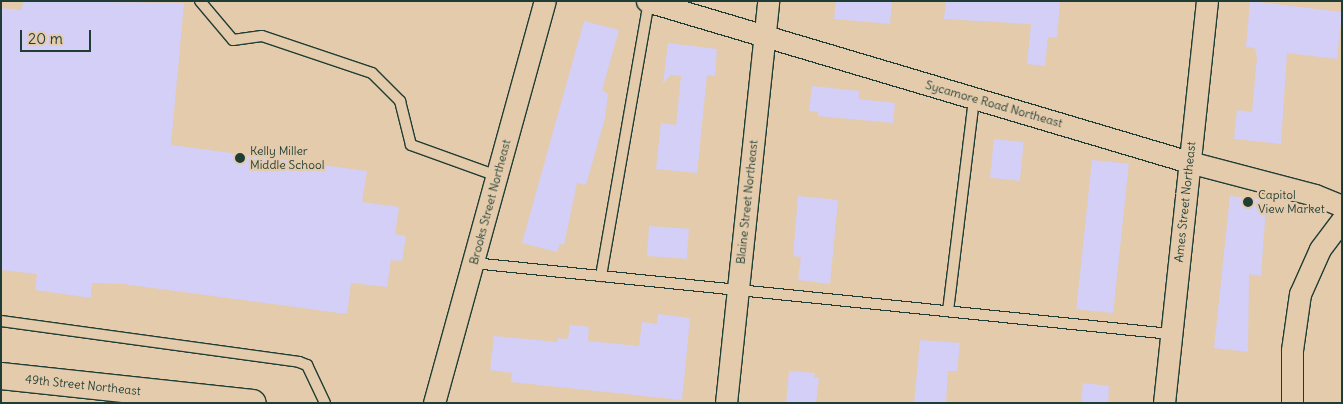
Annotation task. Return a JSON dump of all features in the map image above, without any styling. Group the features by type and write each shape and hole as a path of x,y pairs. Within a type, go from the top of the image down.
{"street":[{"name":"Brooks Street Northeast","path":"434,403 545,1"},
{"name":"Blaine Street Northeast","path":"726,403 768,1"},
{"name":"Ames Street Northeast","path":"1164,403 1207,1"},
{"name":"Sycamore Road Northeast","path":"648,2 1190,162 1315,195 1342,206"},
{"path":"1292,403 1292,350 1300,294 1320,249 1342,220"},
{"name":"49th Street Northeast","path":"1,376 152,397 253,403"}],"lane":[{"path":"200,1 233,40 262,36 372,73 400,101 411,145 497,176"},
{"path":"601,276 648,2"},
{"path":"948,311 974,98"},
{"path":"473,263 738,288 1171,334"},
{"path":"1,321 299,362 307,365 325,403"}],"building":[{"path":"23,1 184,3 171,145 367,171 362,202 399,207 395,234 406,236 402,261 391,260 387,287 351,283 347,314 123,284 92,283 91,298 35,290 37,274 1,270 1,8 22,10"},
{"path":"836,1 892,1 890,24 834,19"},
{"path":"946,1 1060,1 1057,38 1048,37 1045,66 1027,64 1031,24 944,19"},
{"path":"1250,1 1342,12 1337,59 1287,53 1281,144 1234,139 1237,110 1252,112 1257,57 1255,48 1246,47"},
{"path":"584,21 619,30 602,90 608,94 605,118 586,185 577,183 564,245 560,244 557,252 522,243"},
{"path":"668,43 717,49 715,76 707,75 697,173 656,169 661,123 676,125 681,76 671,75 663,84"},
{"path":"812,86 859,91 859,99 895,103 893,123 818,116 818,112 809,111"},
{"path":"994,139 1024,142 1020,181 990,178"},
{"path":"1092,160 1129,164 1113,313 1076,309"},
{"path":"798,196 838,200 830,284 798,280 801,257 793,256"},
{"path":"1230,196 1260,199 1260,206 1266,206 1261,276 1249,274 1248,352 1214,348"},
{"path":"649,226 689,229 687,259 647,256"},
{"path":"658,314 690,318 682,400 511,382 512,373 490,370 494,336 557,342 558,338 568,339 570,325 589,327 588,341 639,346 642,322 657,324"},
{"path":"920,340 960,343 957,371 948,371 946,403 914,403"},
{"path":"789,371 815,373 814,377 819,378 816,403 786,403"},
{"path":"1083,383 1109,386 1108,403 1081,403"}],"place":[{"name":"Kelly Miller Middle School","path":"240,158"},
{"name":"Capitol View Market","path":"1248,202"}]}
